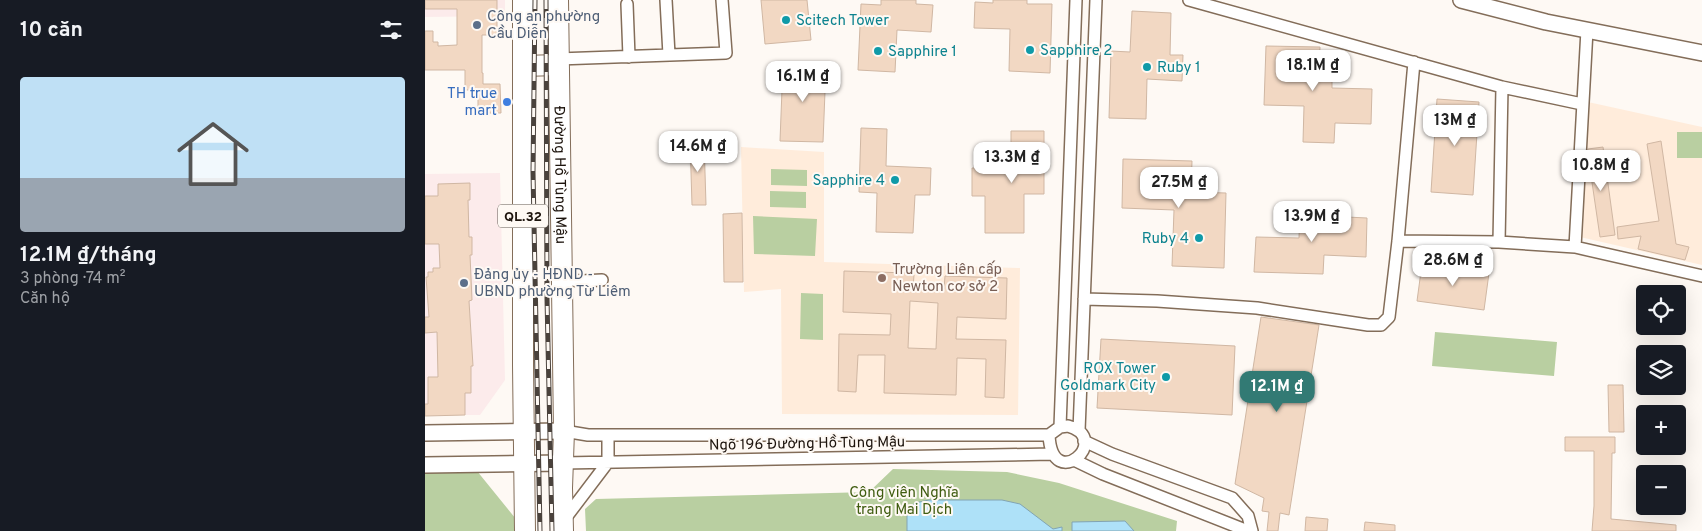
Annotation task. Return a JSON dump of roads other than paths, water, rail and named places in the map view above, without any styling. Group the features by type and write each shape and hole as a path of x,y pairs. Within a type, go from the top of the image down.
{"highway":[{"name":"QL.32","path":"523,0 523,432 525,531"},
{"name":"Đường Hồ Tùng Mậu","path":"558,0 564,431 563,526"},
{"path":"523,66 558,62"}],"street":[{"path":"666,0 669,55"},
{"path":"558,62 725,53 722,0"},
{"path":"1060,427 1076,0"},
{"path":"1096,0 1084,299 1081,436 1084,449 1080,456 1066,462 1058,460 1052,454 1049,447 1049,435 1060,427 1068,426 1075,428 1081,436 1112,454 1231,498 1248,516 1252,531"},
{"path":"1189,0 1503,87 1582,104"},
{"path":"1461,0 1587,30 1702,53"},
{"path":"627,4 629,57"},
{"path":"1575,247 1587,30"},
{"path":"1084,299 1157,301 1257,308 1368,325 1381,325 1389,317 1398,241 1414,62"},
{"path":"1499,242 1503,87"},
{"path":"1072,101 1092,101"},
{"path":"1398,241 1499,242 1575,247 1702,276"},
{"path":"561,279 602,280"},
{"path":"425,433 564,431"},
{"name":"Ngõ 196 Đường Hồ Tùng Mậu","path":"564,431 588,435 1049,435"},
{"path":"563,526 608,462 608,435"},
{"name":"Ngõ 196 Đường Hồ Tùng Mậu","path":"563,463 1052,454"},
{"path":"1074,460 1103,474 1248,531"},
{"path":"425,466 563,463"}],"water":[{"path":"929,500 1002,500 1020,504 1053,529 1062,527 1062,531 907,531 907,510 915,503"},
{"path":"1125,521 1134,531 1072,531 1072,522"}],"railway":[{"path":"535,0 533,172 540,531"},
{"path":"546,0 547,298 552,531"}],"place":[{"name":"Scitech Tower","path":"786,20"},
{"name":"Công an phường Cầu Diễn","path":"477,25"},
{"name":"Sapphire 2","path":"1030,50"},
{"name":"Sapphire 1","path":"878,51"},
{"name":"Ruby 1","path":"1147,67"},
{"name":"TH true mart","path":"507,102"},
{"name":"Sapphire 4","path":"895,180"},
{"name":"Ruby 4","path":"1199,238"},
{"name":"Trường Liên cấp Newton cơ sở 2","path":"882,278"},
{"name":"Đảng ủy - HĐND - UBND phường Từ Liêm","path":"464,283"},
{"name":"ROX Tower Goldmark City","path":"1166,377"}],"park label":[{"name":"Công viên Nghĩa trang Mai Dịch","path":"904,500"}]}
